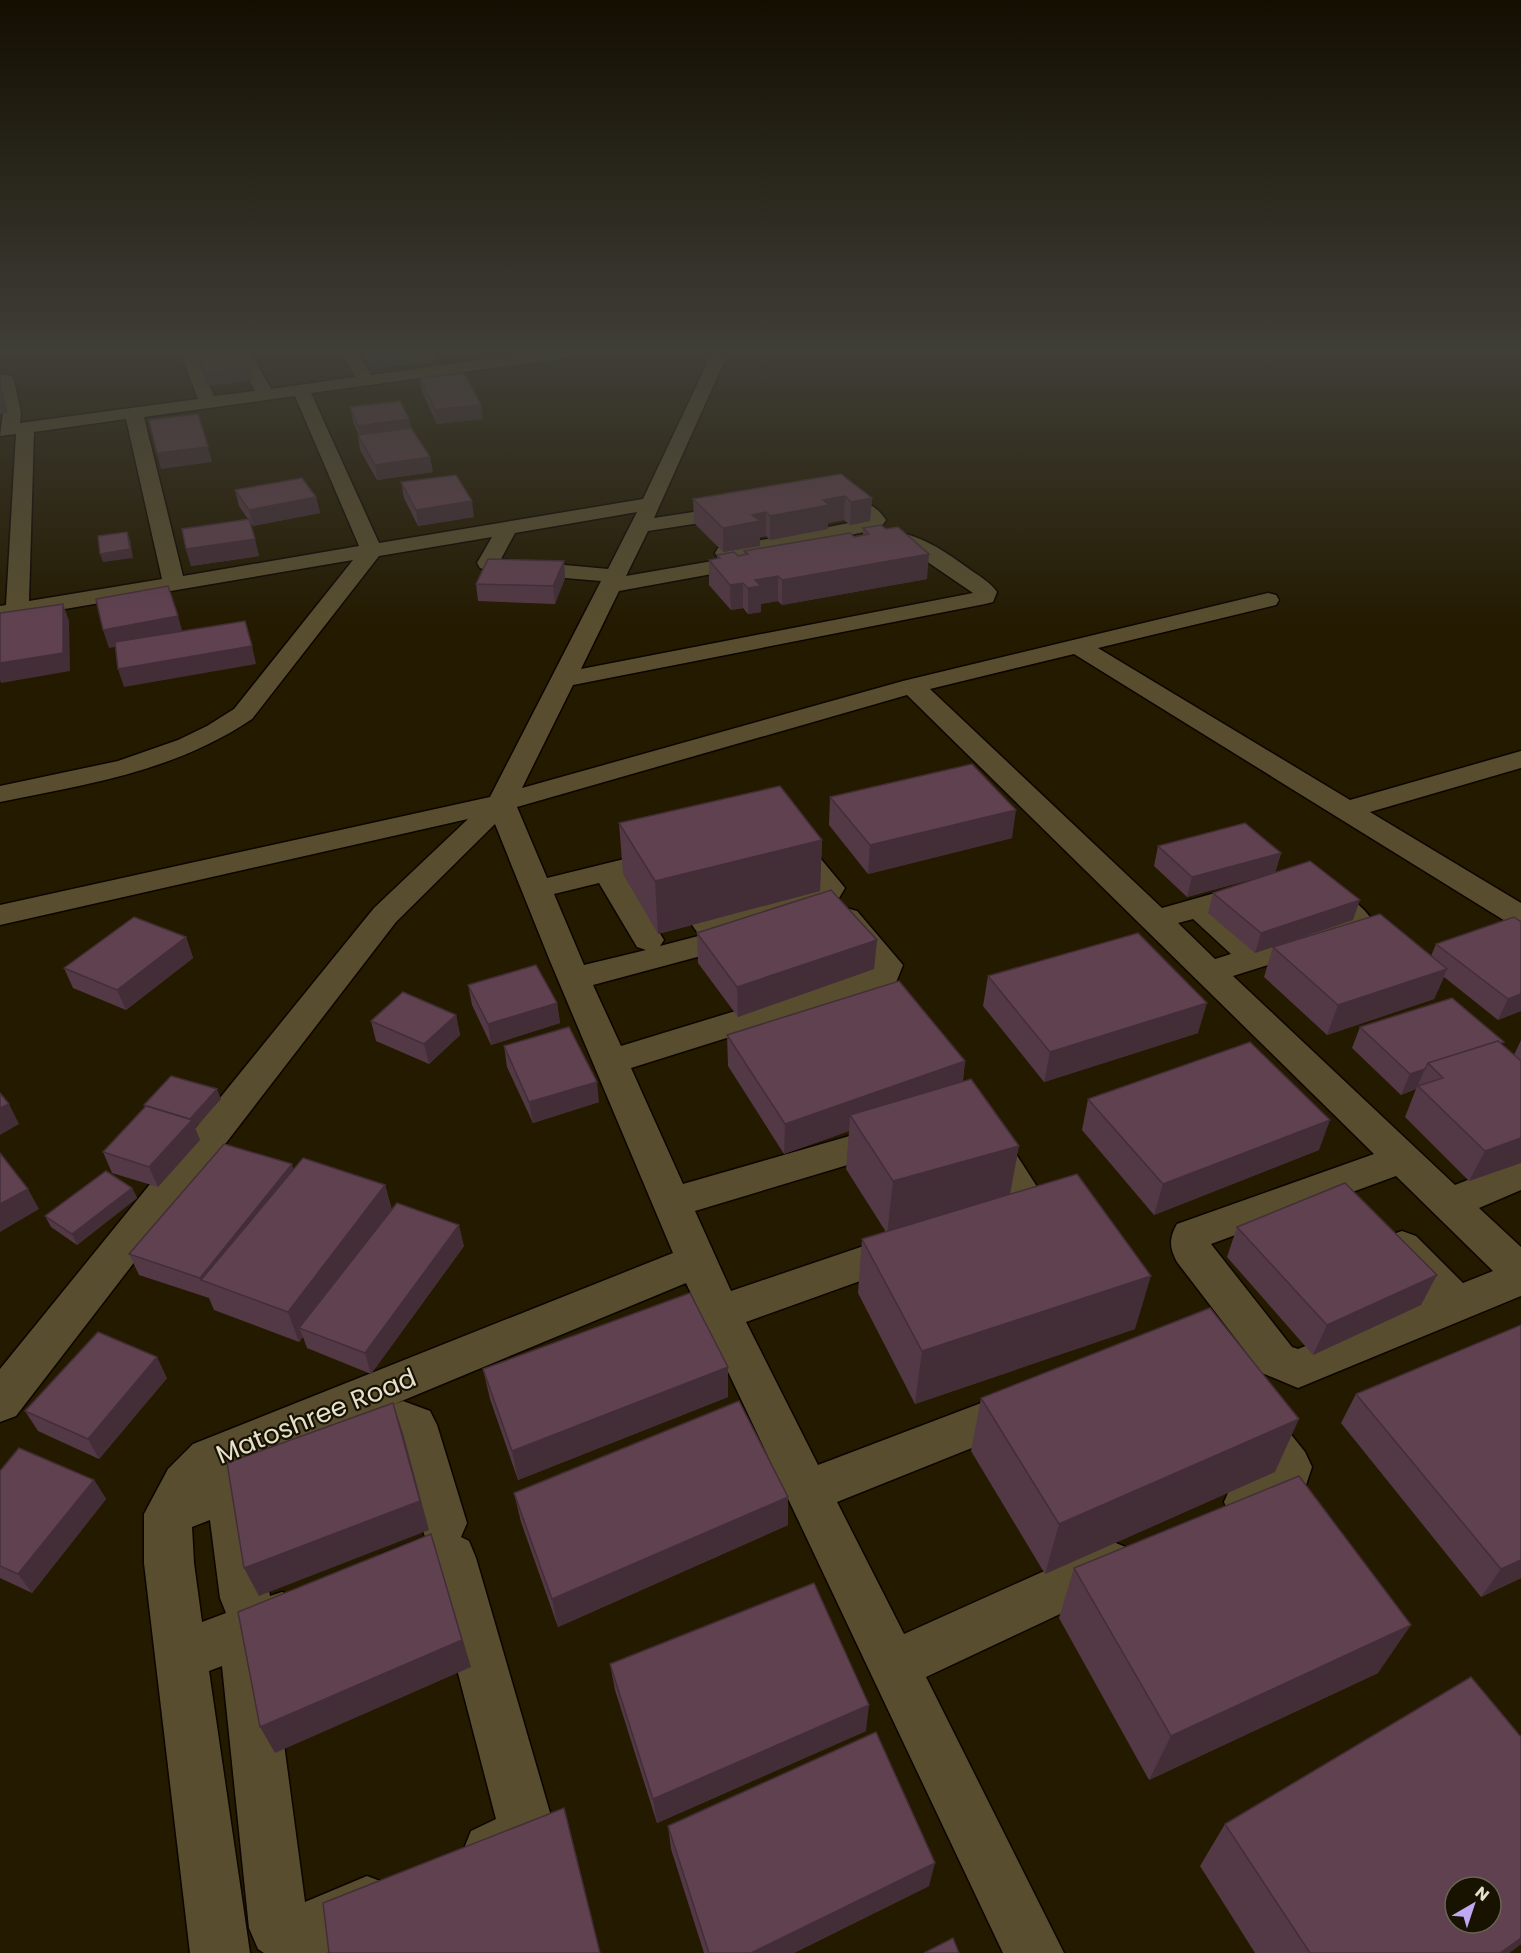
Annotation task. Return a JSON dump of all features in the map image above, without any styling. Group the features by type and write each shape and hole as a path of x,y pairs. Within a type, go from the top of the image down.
{"street":[{"path":"12,444 8,612 372,551 503,535 651,504"},
{"path":"141,444 174,584"},
{"path":"325,444 372,551"},
{"path":"0,1402 385,915 501,803 651,504 679,444"},
{"path":"614,578 682,561 873,525 876,520 846,495"},
{"path":"640,526 762,507"},
{"path":"503,535 488,563 614,578 889,537 917,544 986,592 984,597 955,594 562,680"},
{"path":"503,535 540,537"},
{"path":"0,794 131,766 221,731 243,714 372,551"},
{"path":"0,915 501,803 912,686 1268,600"},
{"path":"1078,646 1521,917"},
{"path":"912,686 1521,1273"},
{"path":"1346,810 1521,759"},
{"path":"501,803 610,1062 720,1313 1034,1953"},
{"path":"571,970 648,940 825,896 830,888 787,836 774,831 763,834"},
{"path":"538,889 696,850"},
{"path":"607,872 648,940"},
{"path":"1155,920 1290,880 1309,882 1358,921 1358,926 1209,972"},
{"path":"1198,908 1255,959"},
{"path":"571,970 830,912 845,917 887,965 883,977 610,1062"},
{"path":"671,1203 942,1124 977,1123 1022,1193 1020,1208 720,1313"},
{"path":"1402,1159 1360,1203 1191,1235 1191,1250 1277,1360 1298,1369 1521,1278"},
{"path":"1449,1204 1521,1174"},
{"path":"1360,1203 1457,1304"},
{"name":"Matoshree Road","path":"168,1514 185,1484 209,1459 696,1261"},
{"path":"1210,1519 1284,1485 1289,1467 1226,1386"},
{"path":"807,1491 1051,1397"},
{"path":"220,1953 170,1563 168,1514 403,1421 414,1425 443,1523"},
{"path":"183,1654 245,1615 338,1595 442,1554 452,1558 525,1823 517,1839 293,1938 279,1928 245,1615 230,1490"},
{"path":"893,1665 1147,1548"}],"building":[{"path":"155,444 207,444 208,447 157,453"},
{"path":"363,444 422,444 430,457 375,465"},
{"path":"841,474 872,498 851,502 845,496 823,500 829,505 770,516 766,512 752,515 760,521 723,528 693,499"},
{"path":"456,475 472,501 416,510 401,482"},
{"path":"302,478 316,497 249,510 235,490"},
{"path":"249,519 255,539 186,549 182,529"},
{"path":"881,525 886,529 898,527 929,554 782,580 778,576 755,580 761,586 748,588 743,583 730,585 709,560 720,558 717,555 734,552 738,556 748,554 744,551 850,533 854,537 869,534 863,528"},
{"path":"127,532 130,549 100,554 98,536"},
{"path":"488,559 564,561 553,586 476,584"},
{"path":"168,586 178,616 103,630 96,599"},
{"path":"63,604 63,653 0,663 0,613"},
{"path":"245,621 252,646 118,669 115,642"},
{"path":"972,764 1016,810 870,845 830,797"},
{"path":"780,786 822,840 655,881 619,823"},
{"path":"1245,823 1281,853 1192,877 1158,846"},
{"path":"1310,861 1360,900 1261,933 1213,893"},
{"path":"831,890 877,940 737,987 697,933"},
{"path":"1380,914 1447,969 1338,1005 1273,947"},
{"path":"134,917 186,937 117,990 64,968"},
{"path":"1514,917 1521,922 1521,994 1508,999 1436,944"},
{"path":"1138,933 1207,1003 1050,1052 988,976"},
{"path":"536,965 557,1003 488,1024 468,985"},
{"path":"899,981 965,1061 785,1124 727,1035"},
{"path":"403,992 456,1015 424,1044 371,1021"},
{"path":"1452,998 1504,1042 1498,1041 1428,1063 1425,1069 1410,1074 1360,1027"},
{"path":"569,1027 597,1082 529,1102 504,1046"},
{"path":"1498,1041 1521,1061 1521,1138 1485,1151 1418,1086 1443,1078 1428,1063"},
{"path":"1250,1042 1330,1120 1163,1184 1088,1099"},
{"path":"171,1076 217,1089 190,1119 144,1105"},
{"path":"971,1079 1019,1146 893,1181 850,1115"},
{"path":"0,1093 9,1104 0,1108"},
{"path":"146,1106 192,1120 149,1167 103,1152"},
{"path":"224,1144 292,1164 200,1278 129,1254"},
{"path":"0,1153 28,1189 0,1204"},
{"path":"303,1158 385,1185 288,1312 201,1280"},
{"path":"106,1171 132,1188 72,1234 45,1216"},
{"path":"1077,1174 1151,1276 922,1351 862,1239"},
{"path":"1345,1183 1437,1275 1327,1325 1237,1227"},
{"path":"397,1203 459,1225 365,1353 299,1328"},
{"path":"690,1293 728,1367 512,1451 483,1369"},
{"path":"1210,1308 1299,1419 1059,1524 981,1398"},
{"path":"1521,1325 1521,1560 1501,1569 1356,1394"},
{"path":"98,1332 157,1357 88,1439 25,1411"},
{"path":"739,1401 788,1497 552,1599 514,1493"},
{"path":"393,1403 420,1501 244,1568 227,1463"},
{"path":"19,1448 94,1480 18,1574 0,1566 0,1471"},
{"path":"1299,1476 1411,1625 1171,1736 1074,1568"},
{"path":"431,1534 462,1640 260,1727 238,1612"},
{"path":"814,1583 869,1705 653,1799 610,1664"},
{"path":"1471,1677 1521,1737 1521,1938 1500,1953 1310,1953 1225,1824"},
{"path":"876,1732 935,1863 751,1953 709,1953 668,1826"},
{"path":"564,1808 600,1953 329,1953 323,1903"},
{"path":"953,1938 959,1953 924,1953"}]}
